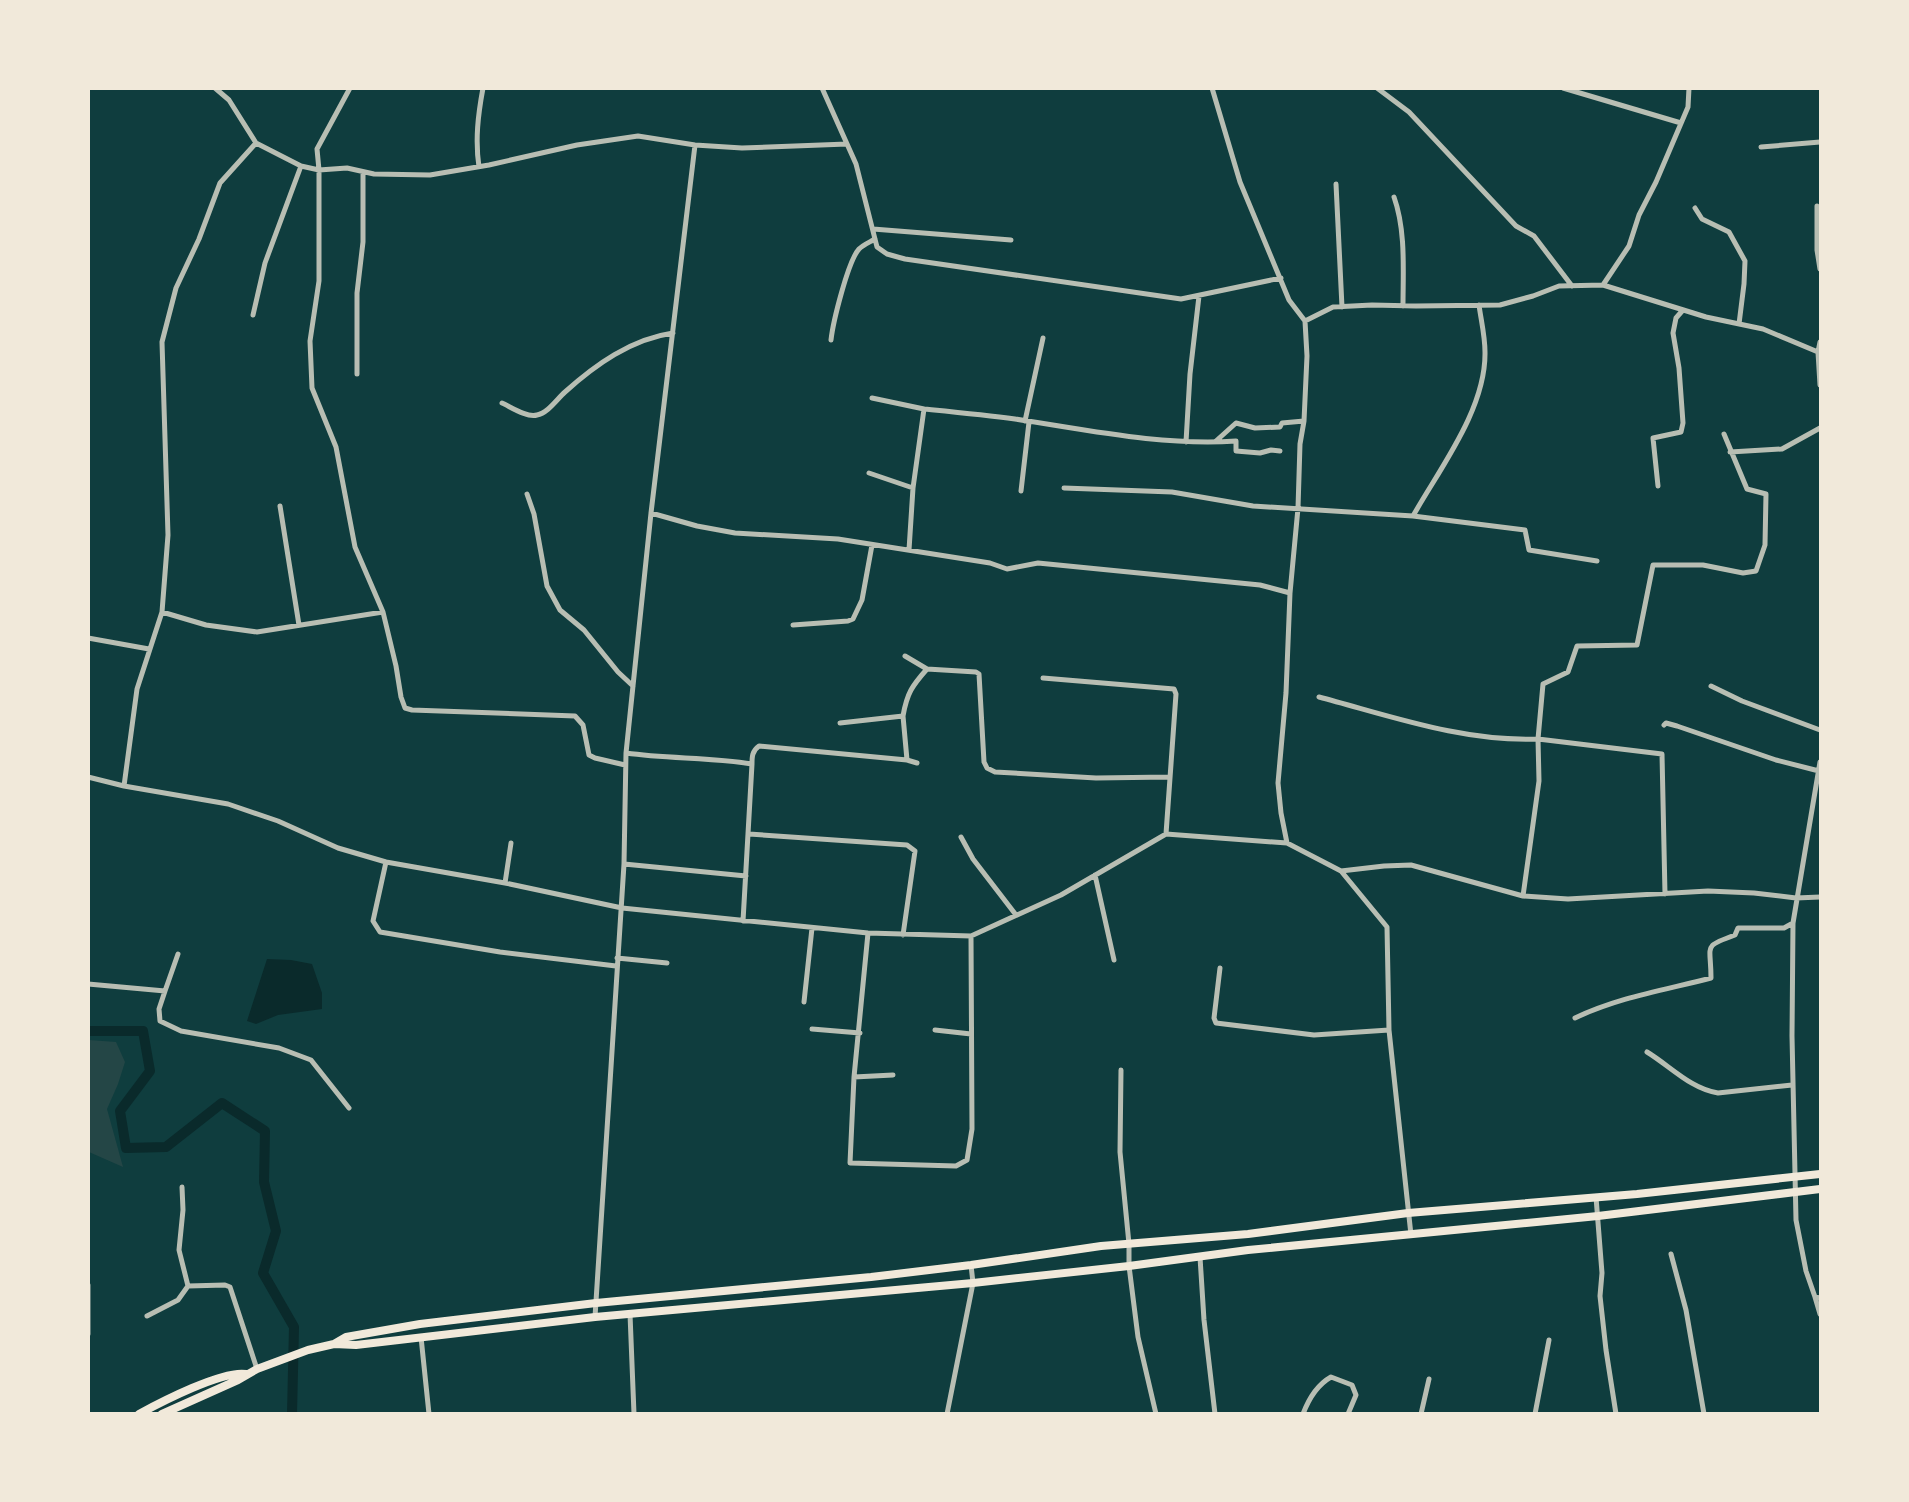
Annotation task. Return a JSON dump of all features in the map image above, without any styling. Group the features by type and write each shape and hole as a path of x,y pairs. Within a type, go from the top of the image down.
{"main road":[{"path":"334,1344 346,1336 420,1324 596,1303 804,1284 971,1265 1101,1246 1248,1234 1408,1213 1821,1174"},
{"path":"162,1413 238,1380 259,1368 308,1350 334,1344 349,1346 595,1317 973,1283 1248,1250 1598,1216 1821,1189"},
{"path":"1248,1234 1248,1250"},
{"path":"804,1284 805,1297"},
{"path":"139,1413 169,1397 226,1376 237,1372 246,1374"}],"street":[{"path":"215,88 229,100 256,143 301,166 320,170 347,168 374,174 430,176 577,145 638,136 695,145 742,148 847,144"},
{"path":"350,88 317,149 320,170 319,281 310,341 312,388 336,447 355,547 383,612 396,666 400,698 405,708 412,710 575,717 583,725 590,755 626,765"},
{"path":"478,167 476,151 478,115 483,88"},
{"path":"822,88 862,181 877,247 887,254 905,259 1181,299 1281,278"},
{"path":"1212,88 1240,182 1289,300 1305,321 1307,356 1304,421 1300,444 1286,693 1278,783 1287,843"},
{"path":"1377,88 1409,112 1516,226 1534,236 1572,286"},
{"path":"1563,88 1681,123"},
{"path":"1603,285 1629,246 1639,215 1688,107 1689,88"},
{"path":"1761,147 1821,142"},
{"path":"124,786 137,689 162,612 168,535 162,342 176,288 199,239 220,183 256,143"},
{"path":"595,1317 616,966 622,908 626,753 651,513 695,145"},
{"path":"253,315 266,263 301,166"},
{"path":"357,374 357,292 363,242 363,172"},
{"path":"1336,184 1342,307"},
{"path":"1394,197 1398,208 1404,253 1403,306"},
{"path":"1817,206 1817,250 1821,269"},
{"path":"1695,208 1702,219 1729,232 1745,261 1739,324"},
{"path":"873,229 1011,240"},
{"path":"831,340 850,264 860,248 875,239"},
{"path":"1305,321 1333,307 1371,304 1500,305 1559,286 1603,285 1683,310 1763,329 1818,352"},
{"path":"1186,442 1190,374 1199,296"},
{"path":"1413,516 1469,420 1482,376 1485,352 1479,305"},
{"path":"1658,486 1653,438 1681,432 1683,423 1679,368 1673,333 1676,318 1683,310"},
{"path":"502,403 532,416 543,413 589,372 631,345 673,333"},
{"path":"1021,491 1027,421 1043,338"},
{"path":"1821,342 1818,352 1821,385"},
{"path":"872,398 924,408 1121,436 1186,442 1236,441 1236,451 1246,453 1281,451"},
{"path":"909,550 913,488 924,408"},
{"path":"1215,442 1236,423 1255,428 1280,427 1282,423 1304,421"},
{"path":"1730,452 1782,449 1821,428"},
{"path":"1523,896 1539,781 1538,739 1543,684 1568,672 1577,646 1637,645 1653,565 1703,566 1743,573 1756,571 1765,545 1766,494 1747,489 1724,434"},
{"path":"869,473 913,488"},
{"path":"1064,488 1172,492 1254,506 1413,516 1524,530 1529,550 1597,561"},
{"path":"527,494 534,514 547,586 560,610 584,630 618,672 633,686"},
{"path":"280,506 299,625"},
{"path":"651,513 697,526 735,533 838,539 990,563 1007,569 1038,563 1260,585 1290,593"},
{"path":"793,625 853,619 862,600 872,545"},
{"path":"162,612 206,625 257,632 383,612"},
{"path":"88,638 149,649"},
{"path":"905,656 927,669 979,674 984,762 987,768 994,772 1096,778 1169,777"},
{"path":"907,760 903,716 911,686 927,669"},
{"path":"1043,678 1174,689 1176,694 1166,834"},
{"path":"1711,686 1742,701 1821,730"},
{"path":"1319,697 1448,731 1662,754 1665,894"},
{"path":"840,723 903,716"},
{"path":"1664,725 1666,723 1677,726 1776,760 1819,771"},
{"path":"743,921 752,756 755,749 759,746 907,760 917,763"},
{"path":"626,753 650,757 726,760 752,764"},
{"path":"1821,762 1793,923 1792,1085 1796,1220 1806,1271 1818,1298 1821,1314"},
{"path":"88,777 124,786 228,804 278,821 338,848 386,862 505,883 622,908 903,935 970,936 1061,896 1166,834 1287,843 1341,872 1387,927 1389,1030 1411,1235"},
{"path":"749,834 907,845 913,848 915,851 903,935"},
{"path":"961,837 973,859 1016,915"},
{"path":"505,883 511,843"},
{"path":"386,862 373,921 380,932 616,966"},
{"path":"624,864 746,876"},
{"path":"1341,872 1411,865 1523,896 1568,899 1708,891 1796,898 1821,897"},
{"path":"1095,875 1114,960"},
{"path":"1575,1018 1599,1006 1630,996 1711,978 1710,947 1713,942 1735,935 1738,928 1784,928 1793,923"},
{"path":"804,1002 812,928"},
{"path":"868,933 854,1077 850,1163 956,1166 967,1160 972,1129 970,936"},
{"path":"178,954 159,1009 160,1022 181,1031 279,1048 311,1060 349,1108"},
{"path":"617,958 667,963"},
{"path":"1220,968 1214,1018 1216,1023 1314,1035 1389,1030"},
{"path":"88,984 165,991"},
{"path":"812,1029 860,1033"},
{"path":"935,1030 971,1034"},
{"path":"1647,1052 1664,1062 1683,1078 1709,1092 1724,1093 1792,1085"},
{"path":"1122,1070 1120,1152 1129,1266 1138,1336 1156,1413"},
{"path":"854,1077 893,1075"},
{"path":"147,1316 178,1300 188,1286 179,1250 183,1210 182,1187"},
{"path":"1596,1197 1602,1273 1600,1296 1616,1413"},
{"path":"1671,1254 1686,1310 1704,1413"},
{"path":"1200,1257 1204,1320 1215,1413"},
{"path":"947,1413 973,1283 971,1265"},
{"path":"88,1284 88,1334"},
{"path":"188,1286 225,1285 230,1287 259,1368"},
{"path":"630,1314 634,1413"},
{"path":"421,1337 429,1413"},
{"path":"1534,1413 1549,1340"},
{"path":"1304,1413 1307,1403 1321,1383 1331,1377 1352,1385 1356,1395 1348,1413"},
{"path":"1421,1413 1429,1379"}],"shaded area":[{"path":"267,959 312,964 322,993 322,1009 278,1015 256,1024 247,1021"},
{"path":"89,1040 116,1042 125,1062 107,1109 123,1167 89,1152"}],"waterway":[{"path":"88,1031 143,1031 150,1071 120,1111 126,1148 166,1147 222,1103 265,1131 264,1182 276,1231 263,1273 294,1327 292,1414"}]}
